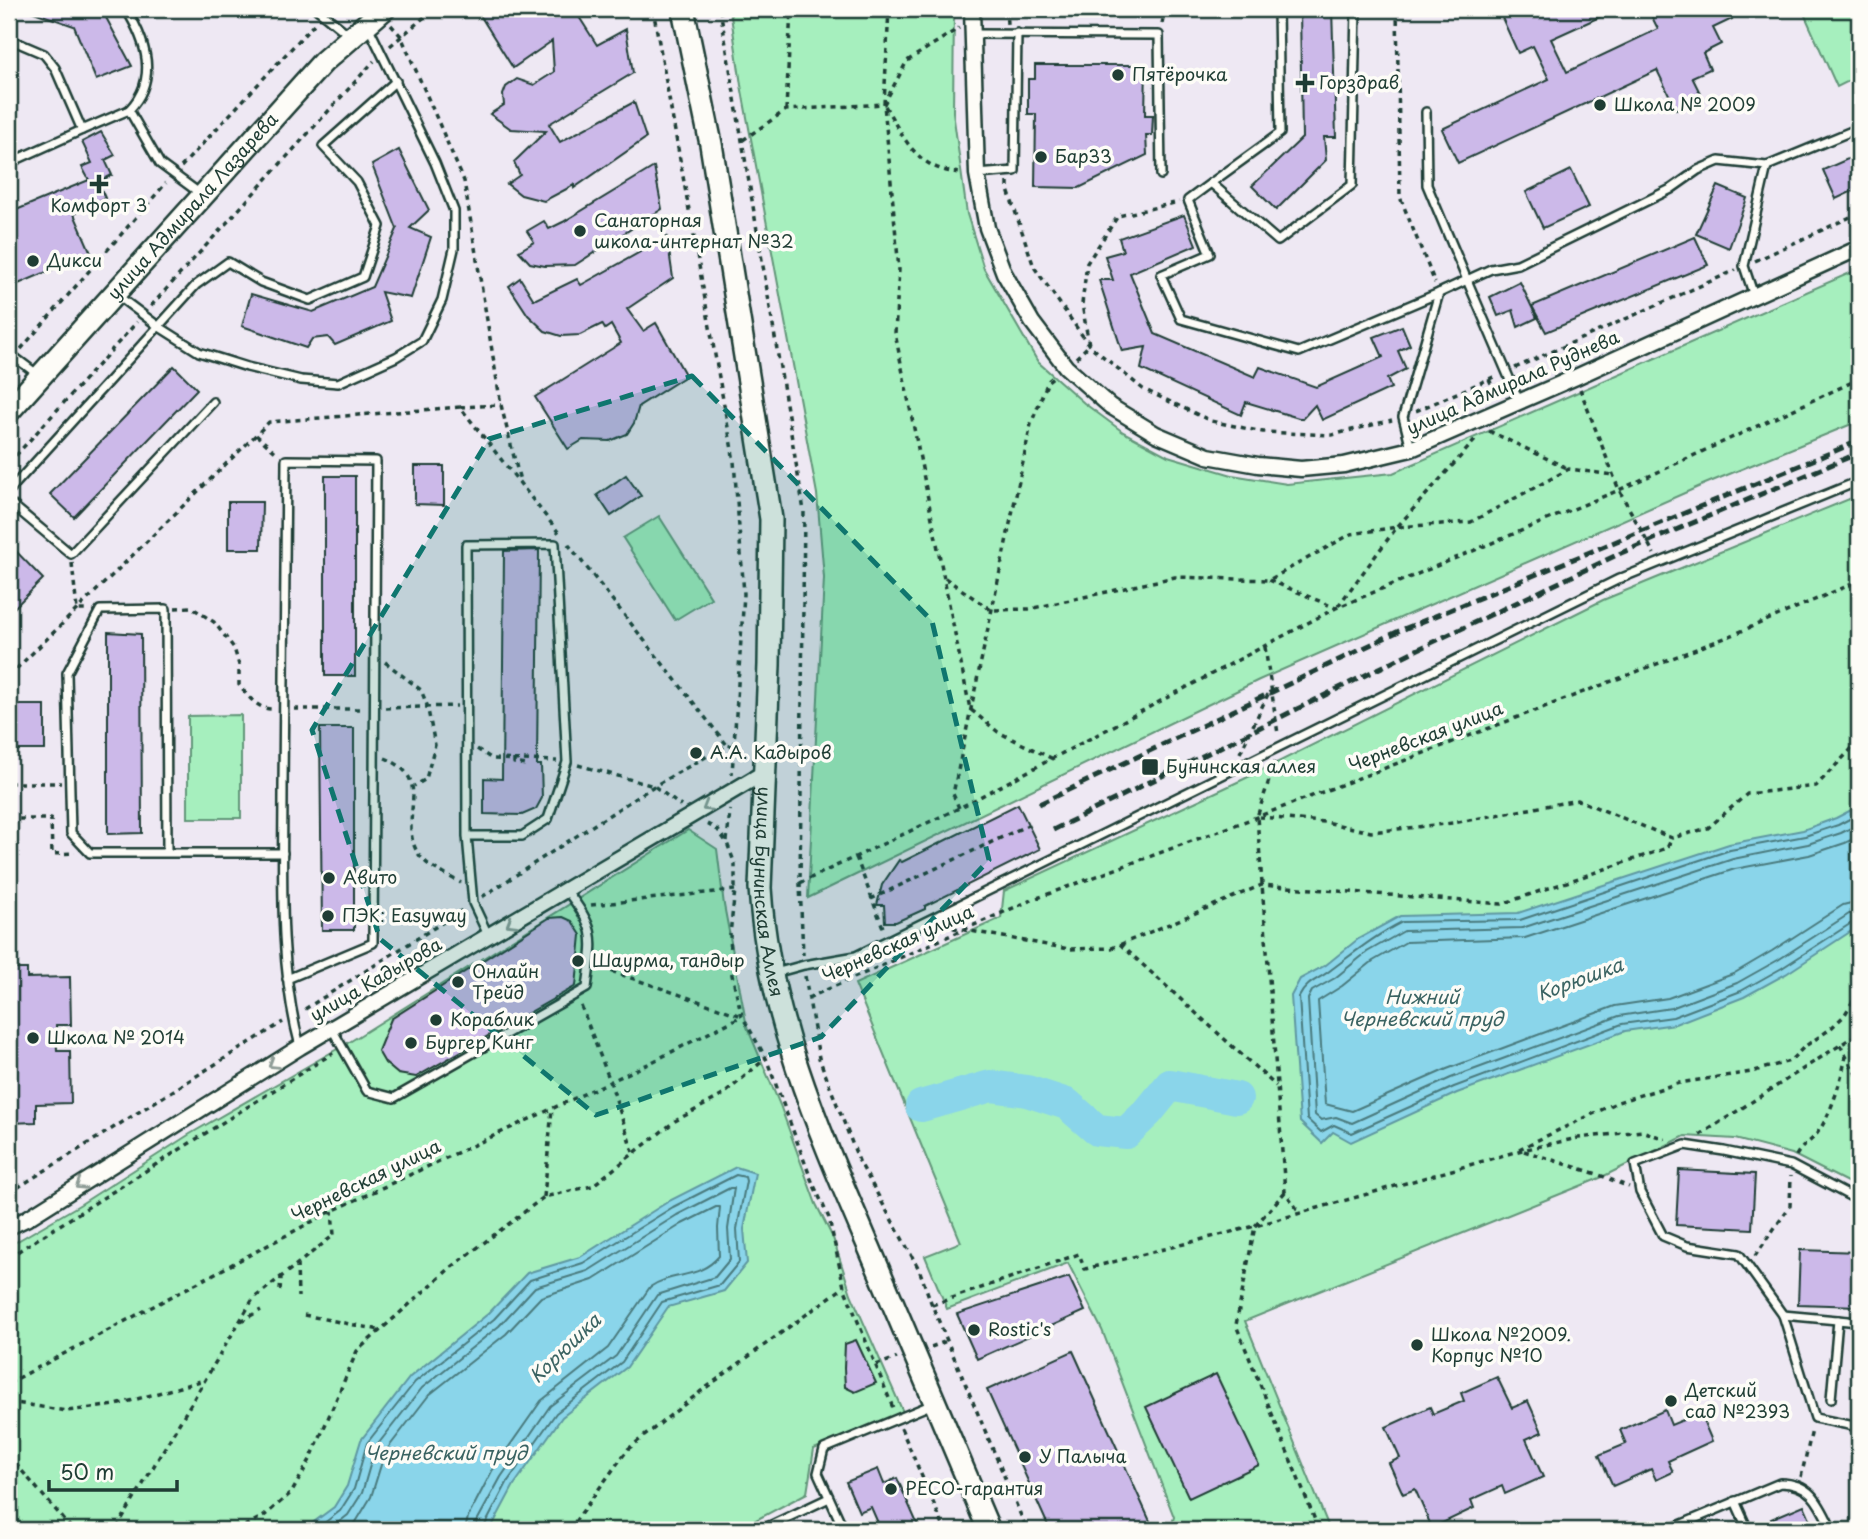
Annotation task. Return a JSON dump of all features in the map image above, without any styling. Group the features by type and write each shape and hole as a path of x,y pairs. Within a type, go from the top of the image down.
{"street":[{"name":"улица Адмирала Лазарева","path":"9,411 323,62 384,9"},
{"name":"улица Бунинская Аллея","path":"683,9 718,182 771,519 760,888 771,974 796,1066 836,1170 989,1530"},
{"name":"улица Адмирала Руднева","path":"972,21 977,174 987,228 1004,273 1032,322 1066,368 1110,406 1156,434 1208,456 1258,465 1301,468 1344,464 1411,449 1859,248"},
{"name":"улица Кадырова","path":"9,1227 26,1219 300,1047 765,772"}],"lane":[{"path":"9,163 129,110 139,100 148,60 137,26 126,9"},
{"path":"114,293 199,352 247,368 302,380 338,383 396,358 422,341 442,300 454,249 454,211 436,163 382,53 359,30 317,9"},
{"path":"1278,9 1280,133 1188,200 1210,254 1161,275 1181,320 1299,352 1491,269 1518,264 1671,189 1698,170 1718,161 1767,166 1859,128"},
{"path":"1211,183 1278,241 1352,185 1356,9"},
{"path":"972,21 1007,34 1159,35 1161,175"},
{"path":"977,174 1016,171 1017,33"},
{"path":"9,39 44,54 55,68 82,130"},
{"path":"9,491 196,285 228,262 261,282 310,300 363,277 380,226 357,183 323,146 396,81"},
{"path":"129,110 160,164 202,195"},
{"path":"1426,112 1427,185 1519,402"},
{"path":"1754,296 1744,266 1767,166"},
{"path":"1411,449 1403,417 1439,293"},
{"path":"9,353 40,376"},
{"path":"9,502 71,554 213,402"},
{"path":"287,979 373,943 376,461 286,460 283,853 287,979 292,1017 300,1047"},
{"path":"771,974 856,956 1619,579 1859,481"},
{"path":"467,836 522,836 548,819 567,762 555,544 466,545 467,836 473,903 488,936"},
{"path":"167,853 166,609 100,610 67,673 71,833 90,853 167,853 283,853"},
{"path":"332,1029 367,1091 394,1098 587,988 593,935 580,906 566,890"},
{"path":"1859,1201 1791,1165 1724,1151 1685,1145 1636,1164 1640,1192 1663,1236 1687,1245 1739,1254 1783,1315 1815,1418 1859,1427"},
{"path":"1783,1315 1859,1322"},
{"path":"1831,1399 1838,1320"},
{"path":"844,1530 818,1473 824,1449 934,1404"},
{"path":"1668,1530 1780,1483 1799,1486 1811,1493 1832,1530"},
{"path":"761,1530 829,1498"},
{"path":"1735,1501 1748,1530"}],"path":[{"path":"9,463 382,53 434,9"},
{"path":"9,1193 473,903 654,786 727,745 733,746 744,594 734,461 653,9"},
{"path":"786,110 791,9"},
{"path":"889,9 884,104 900,270 895,333 970,709 998,732 1053,758"},
{"path":"1006,9 1007,34"},
{"path":"1397,9 1400,197 1439,293"},
{"path":"884,104 907,61 972,21"},
{"path":"401,36 464,181 501,405 521,483"},
{"path":"743,140 786,110 884,104"},
{"path":"884,104 911,149 928,165 951,173 977,174"},
{"path":"1008,172 1008,190 1034,267 1089,345 1143,388 1211,421 1263,432 1332,435 1403,417 1859,213"},
{"path":"1089,345 1082,303 1087,263 1118,216 1188,200"},
{"path":"959,808 953,794 1031,424 1048,381 1066,368 1089,345"},
{"path":"1576,377 1619,490 1659,563"},
{"path":"1489,379 1502,410"},
{"path":"800,884 959,808 1336,608 1619,490 1859,379"},
{"path":"460,407 501,405"},
{"path":"1336,608 1397,527 1484,429 1569,468 1613,475"},
{"path":"256,435 286,460"},
{"path":"1269,580 1351,534 1397,527 1471,522 1569,468"},
{"path":"71,554 77,610"},
{"path":"944,577 991,610 1029,609 1175,577 1269,580 1336,608"},
{"name":"Черневская улица","path":"808,998 1029,901 1730,636 1859,581"},
{"path":"166,609 191,607 214,621 234,648 239,665 239,685 256,704 265,709 467,706"},
{"path":"1265,647 1280,747 1257,817 1285,1192 1300,1213"},
{"path":"375,654 421,690 427,705 435,745 426,779 414,786"},
{"path":"1232,770 1271,687"},
{"path":"467,737 482,754 492,759 567,762 654,786 718,830 727,843 735,864 730,934 732,975 742,1016 766,1058 811,1179 829,1218 844,1287 945,1530"},
{"path":"1257,817 1325,822 1371,832 1453,823 1578,800 1672,838 1708,828 1747,794 1816,786 1859,741"},
{"path":"374,754 398,763 414,786 410,835 421,857 462,884 473,903"},
{"path":"514,759 514,763 527,765"},
{"path":"9,783 70,783"},
{"path":"9,819 51,819 52,854 90,853"},
{"path":"871,899 1028,825"},
{"path":"923,922 1069,950 1112,948 1262,885 1502,904 1667,848 1672,838"},
{"path":"856,857 888,940"},
{"path":"580,906 735,890"},
{"path":"1120,944 1276,1086"},
{"path":"590,964 742,1016"},
{"path":"1511,1153 1618,1102 1679,1083 1751,1072 1790,1061 1844,1016 1859,992"},
{"path":"576,994 610,1081 633,1152"},
{"name":"Черневская улица","path":"9,1383 332,1211 742,1016"},
{"path":"932,1306 1079,1254 1085,1269 1255,1226 1522,1150 1578,1138 1642,1131 1685,1145 1859,1033"},
{"path":"1840,1045 1859,1080"},
{"path":"9,1257 342,1047"},
{"path":"1748,1266 1790,1206 1791,1165 1799,1149 1816,1135 1829,1110 1842,1077 1846,1056"},
{"path":"236,1530 264,1516 292,1492 311,1458 357,1351 380,1330 448,1270 544,1197 592,1186 675,1121 723,1095 766,1058"},
{"path":"819,1058 859,1161 919,1269 932,1306 1027,1530"},
{"path":"544,1197 552,1108"},
{"path":"1522,1150 1597,1174 1640,1192"},
{"path":"1285,1192 1255,1226 1236,1325 1319,1530"},
{"path":"117,1528 253,1299 334,1235 332,1211"},
{"path":"297,1264 298,1297"},
{"path":"280,1290 281,1277"},
{"path":"571,1529 628,1449 699,1392 844,1287"},
{"path":"239,1322 261,1310"},
{"path":"304,1315 380,1330"},
{"path":"9,1402 67,1411 116,1405 204,1380"},
{"path":"1799,1486 1815,1418"},
{"path":"9,1456 73,1530"},
{"path":"107,1530 131,1530"}],"highlighted area":[{"path":"692,376 932,621 989,860 821,1037 596,1115 380,939 312,730 489,439"}],"green space":[{"path":"730,9 954,9 953,112 967,214 984,269 1038,362 1084,403 1123,432 1168,456 1232,475 1287,484 1393,473 1859,269 1859,421 1705,484 1259,680 808,898 824,578 817,494 741,85"},
{"path":"1802,9 1859,9 1859,76 1837,87"},
{"path":"1859,495 1859,1188 1792,1154 1735,1139 1685,1136 1600,1178 1245,1321 1330,1530 1170,1530 1174,1517 1102,1330 1068,1263 947,1309 925,1256 961,1242 855,984 1001,918 1004,891 1244,779 1603,600"},
{"path":"659,516 711,598 675,620 623,538"},
{"path":"241,715 241,818 188,818 188,716"},
{"path":"688,830 717,849 724,905 747,1027 780,1105 816,1204 833,1238 851,1294 903,1412 814,1449 807,1493 737,1530 9,1530 9,1246 81,1204 190,1134 351,1041"}],"water":[{"name":"Нижний Черневский пруд","path":"1859,806 1859,926 1786,974 1744,997 1675,1024 1625,1031 1457,1093 1351,1142 1333,1132 1322,1143 1300,1122 1291,996 1300,979 1326,965 1358,939 1400,916 1518,913 1729,844 1803,830"},
{"name":"Черневский пруд","path":"736,1167 755,1173 744,1229 747,1263 724,1291 668,1307 627,1367 562,1417 514,1485 490,1530 303,1530 334,1507 347,1486 361,1440 410,1377 489,1313 527,1273 580,1257 669,1201"}],"building":[{"path":"31,9 88,9 86,12 103,12 132,66 96,80 74,26"},
{"path":"490,9 574,9 597,45 626,29 633,73 549,124 560,142 634,102 646,138 574,188 574,185 544,201 521,195 507,184 520,175 514,162 546,131 511,129 490,114 504,105 506,87 517,79 534,85 554,72 552,41 513,68 480,15"},
{"path":"1300,9 1332,9 1336,137 1324,137 1326,160 1276,210 1252,186 1302,138"},
{"path":"1498,9 1617,9 1551,39 1567,72 1658,29 1648,9 1727,9 1732,19 1713,28 1721,44 1703,53 1710,69 1692,77 1702,97 1676,109 1657,70 1458,163 1442,129 1549,79 1533,46 1518,53"},
{"path":"1035,65 1146,65 1145,115 1153,115 1152,135 1146,135 1147,155 1079,188 1035,187 1036,114 1028,114 1028,79 1035,79"},
{"path":"101,132 115,155 105,160 112,175 98,182 105,198 74,214 91,253 9,288 9,213 89,180 82,167 92,163 82,142"},
{"path":"399,150 429,210 410,228 431,237 411,298 381,292 391,321 335,345 328,337 312,339 306,348 242,326 251,294 313,312 372,287 397,229 372,165"},
{"path":"1859,154 1859,188 1836,199 1823,170"},
{"path":"654,167 662,209 575,265 545,266 530,263 519,251 534,242 527,231 544,221 549,229 563,222"},
{"path":"1571,170 1589,207 1543,228 1526,192"},
{"path":"1718,186 1747,198 1729,248 1696,234"},
{"path":"1184,215 1196,245 1130,273 1155,334 1255,377 1260,367 1316,387 1383,357 1374,337 1402,326 1410,345 1398,351 1406,369 1387,379 1391,388 1322,420 1315,405 1302,419 1246,402 1241,415 1141,369 1146,347 1122,351 1099,280 1113,280 1105,256 1123,251 1119,238"},
{"path":"667,237 673,278 627,309 643,331 656,323 686,376 639,406 634,423 627,434 610,441 583,440 568,449 535,397 621,343 611,325 605,329 602,324 580,335 561,336 545,331 528,315 509,286 520,278 534,300 577,279 581,285"},
{"path":"1695,237 1708,265 1546,332 1532,306"},
{"path":"1520,282 1537,318 1518,327 1513,310 1498,316 1490,297"},
{"path":"174,366 197,389 74,517 50,494"},
{"path":"415,466 444,466 444,505 415,504"},
{"path":"626,475 641,496 611,516 597,495"},
{"path":"325,476 355,476 355,676 325,676"},
{"path":"228,502 262,502 261,549 228,549"},
{"path":"9,544 43,579 9,613"},
{"path":"539,550 537,765 541,765 542,798 536,809 522,815 484,814 484,778 502,779 504,551"},
{"path":"108,632 141,634 142,833 108,834"},
{"path":"9,705 45,705 45,750 9,750"},
{"path":"320,728 354,728 354,930 322,930"},
{"path":"1018,804 1040,849 925,906 925,909 896,922 885,922 884,905 877,905 882,885 899,860 902,862"},
{"path":"563,917 572,921 581,935 576,986 416,1077 398,1074 385,1063 378,1051 391,1019 549,918"},
{"name":"Школа № 2014","path":"9,969 27,969 27,978 70,977 71,1025 56,1025 57,1051 70,1051 71,1103 36,1104 36,1122 9,1123"},
{"path":"1679,1170 1755,1174 1752,1229 1676,1225"},
{"path":"1800,1250 1859,1252 1859,1306 1798,1304"},
{"path":"1069,1277 1085,1311 977,1359 957,1314"},
{"path":"856,1340 876,1383 855,1392 845,1387 844,1368 845,1344"},
{"path":"1073,1351 1154,1530 1050,1530 987,1390"},
{"path":"1216,1374 1259,1465 1189,1498 1146,1407"},
{"path":"1497,1377 1512,1408 1528,1401 1542,1432 1526,1439 1543,1477 1505,1494 1502,1486 1471,1500 1474,1508 1432,1528 1415,1489 1403,1494 1389,1463 1400,1458 1386,1427 1430,1407 1433,1414 1464,1401 1461,1393"},
{"path":"1665,1410 1671,1425 1700,1413 1712,1441 1668,1461 1673,1472 1656,1480 1651,1469 1613,1486 1599,1455 1626,1444 1620,1430"},
{"path":"878,1469 884,1484 897,1478 920,1530 881,1530 871,1507 859,1512 846,1482"},
{"path":"1804,1505 1815,1530 1776,1530 1771,1519"}],"waterway":[{"name":"Корюшка","path":"921,1106 991,1086 1027,1091 1067,1104 1097,1130 1126,1133 1170,1085 1237,1098"}],"railway":[{"path":"1039,804 1399,631 1859,441"},
{"path":"1053,830 1410,653 1621,553 1859,453"}],"place":[{"name":"Пятёрочка","path":"1118,75"},
{"name":"Горздрав","path":"1305,83"},
{"name":"Школа № 2009","path":"1600,105"},
{"name":"Бар33","path":"1041,157"},
{"name":"Комфорт 3","path":"99,184"},
{"name":"Санаторная школа-интернат №32","path":"580,231"},
{"name":"Дикси","path":"33,261"},
{"name":"А.А. Кадыров","path":"696,753"},
{"name":"Бунинская аллея","path":"1150,767"},
{"name":"Авито","path":"329,878"},
{"name":"ПЭК: Easyway","path":"328,916"},
{"name":"Шаурма, тандыр","path":"578,961"},
{"name":"Онлайн Трейд","path":"458,982"},
{"name":"Кораблик","path":"436,1020"},
{"name":"Школа № 2014","path":"33,1038"},
{"name":"Бургер Кинг","path":"411,1043"},
{"name":"Rostic's","path":"974,1330"},
{"name":"Школа №2009. Корпус №10","path":"1417,1345"},
{"name":"Детский сад №2393","path":"1671,1401"},
{"name":"У Палыча","path":"1025,1457"},
{"name":"РЕСО-гарантия","path":"891,1489"}]}
